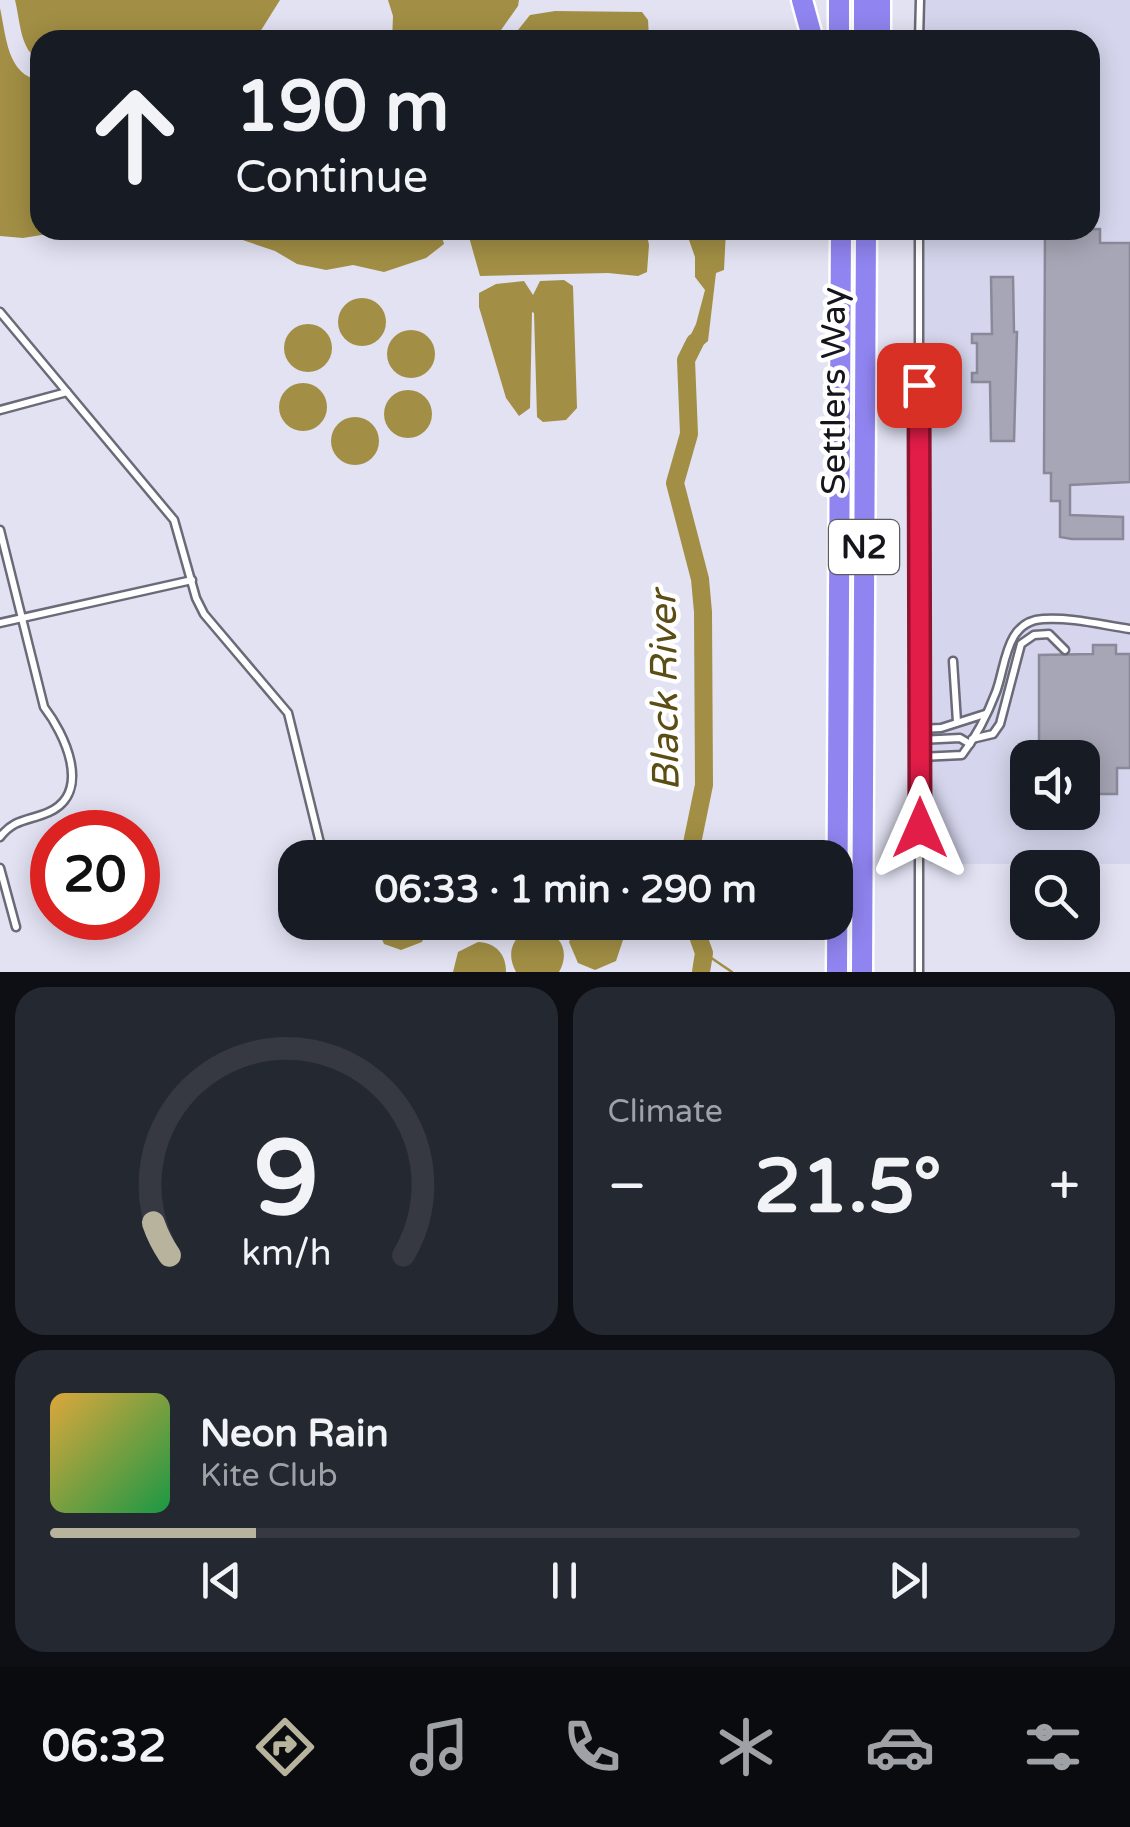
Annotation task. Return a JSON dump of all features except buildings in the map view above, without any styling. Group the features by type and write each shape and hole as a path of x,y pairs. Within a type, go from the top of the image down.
{"highway":[{"path":"802,0 812,30"},
{"path":"816,30 818,0"},
{"path":"839,0 839,30"},
{"path":"868,30 877,3"},
{"path":"877,3 879,30"},
{"name":"Settlers Way","path":"838,972 840,240"},
{"name":"Settlers Way","path":"862,972 866,240"}],"lane":[{"path":"919,30 920,0"},
{"path":"919,240 919,972"},
{"path":"0,312 174,520 204,614 288,713 319,840"},
{"path":"0,410 66,392"},
{"path":"0,530 44,707 61,729 72,771 71,790 50,812 17,820 0,836"},
{"path":"0,623 192,580"},
{"path":"920,757 962,755 995,693 1008,648 1017,631 1030,620 1044,618 1130,629"},
{"path":"919,740 960,738 970,742 993,734 1000,724 1021,644 1034,635 1050,634 1065,650"},
{"path":"953,660 957,722"},
{"path":"919,728 941,728 985,714"},
{"path":"0,868 16,927"}],"shaded area":[{"path":"15,0 280,0 261,30 30,30 30,52"},
{"path":"388,0 519,0 501,30 392,30"},
{"path":"925,0 1130,0 1130,864 1100,864 1100,850 1010,850 1010,864 930,864 924,611 925,240 1100,240 1100,30 925,30"},
{"path":"0,8 14,63 30,77 30,237 0,236"},
{"path":"555,11 642,12 649,30 518,30 530,15"},
{"path":"243,240 443,240 444,244 426,258 384,272 353,265 326,270 297,264 275,251"},
{"path":"470,240 648,240 649,245 647,272 638,276 480,276"},
{"path":"689,240 726,240 724,270 716,273 708,341 686,360 682,353 696,324 705,290 695,277 695,257"},
{"path":"564,280 573,286 577,408 566,420 543,422 537,417 534,313 530,408 519,416 506,398 479,307 479,293 496,284 524,281 533,295 540,281"},
{"path":"362,298 379,305 386,322 379,339 362,346 345,339 338,322 345,305"},
{"path":"308,324 325,331 332,348 325,365 308,372 291,365 284,348 291,331"},
{"path":"411,330 428,337 435,354 428,371 411,378 394,371 387,354 394,337"},
{"path":"303,383 320,390 327,407 320,424 303,431 286,424 279,407 286,390"},
{"path":"408,390 425,397 432,414 425,431 408,438 391,431 384,414 391,397"},
{"path":"355,417 372,424 379,441 372,458 355,465 338,458 331,441 338,424"},
{"path":"382,940 423,940 401,950"},
{"path":"559,940 564,958 559,972 516,972 511,956 514,942"},
{"path":"623,940 616,961 595,970 578,963 569,942"},
{"path":"478,942 499,951 506,972 453,972 458,952"}],"waterway":[{"name":"Black River","path":"693,840 704,785 703,612 700,579 675,483 689,434 686,360 695,342"},
{"name":"Black River","path":"699,940 704,953 701,972"},
{"path":"704,953 732,972"}],"route":[{"path":"919,385 920,828"}]}
